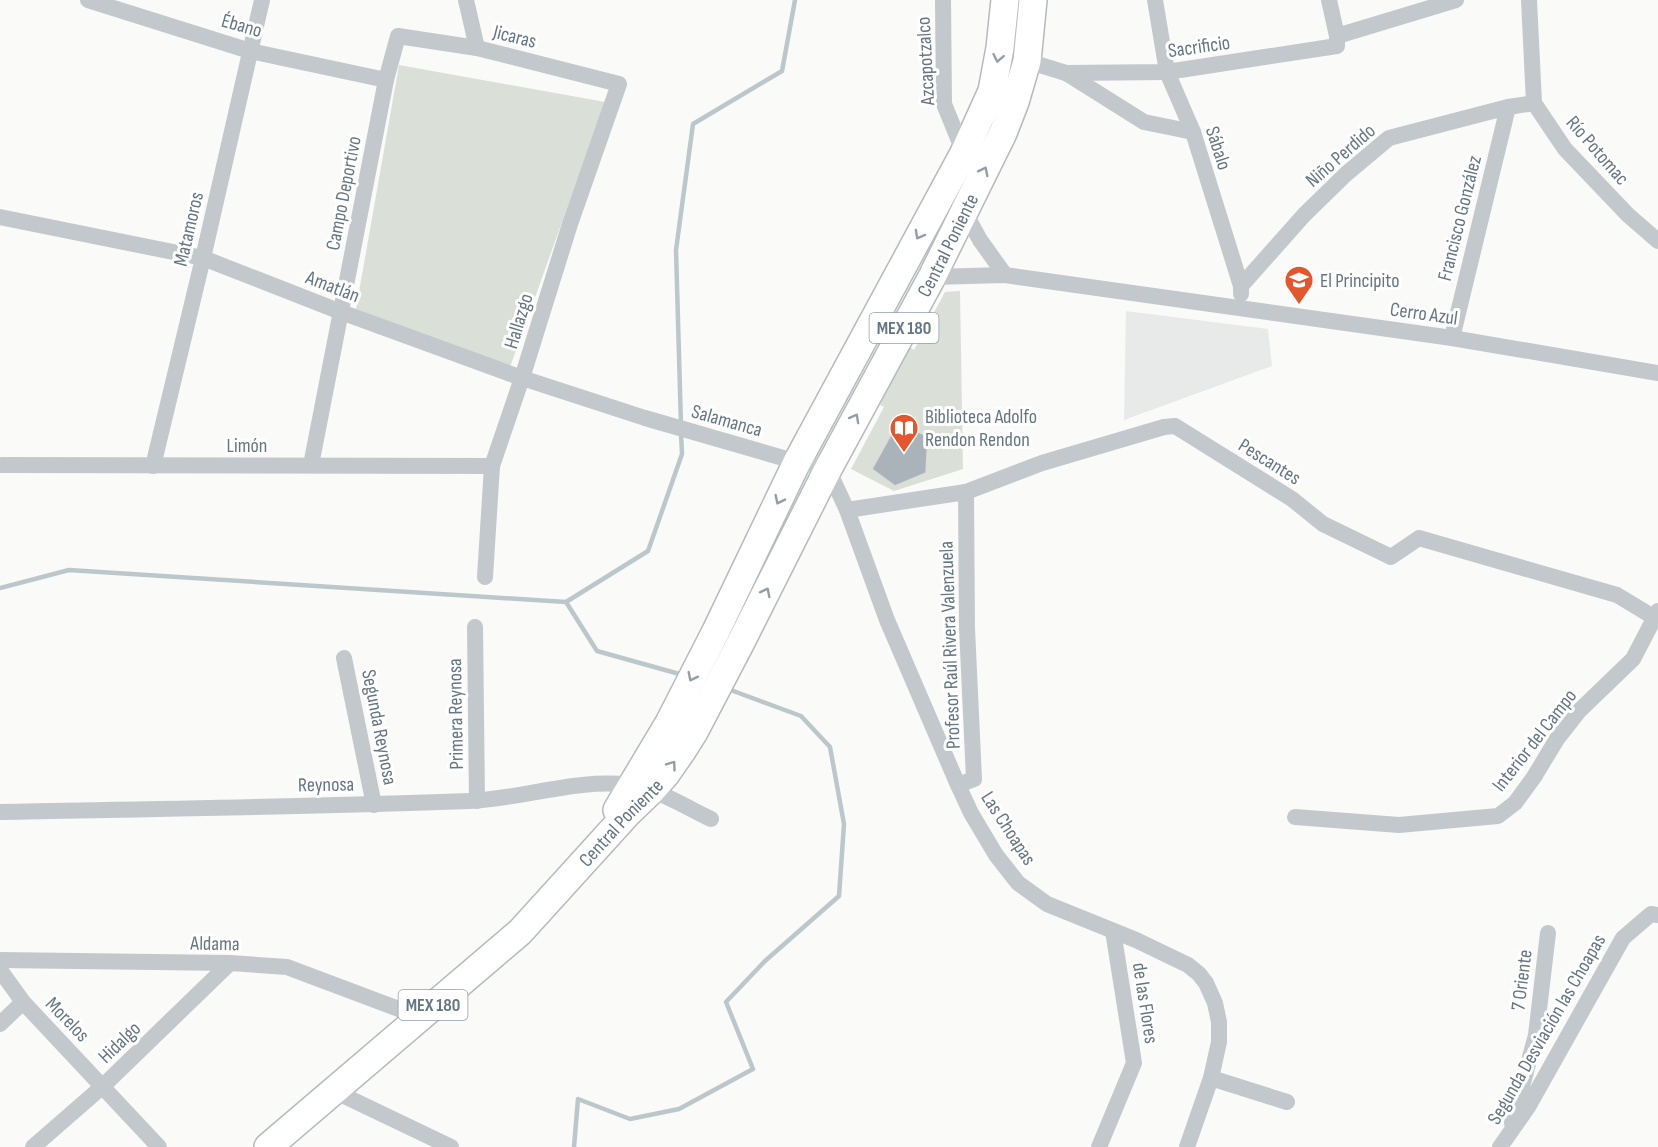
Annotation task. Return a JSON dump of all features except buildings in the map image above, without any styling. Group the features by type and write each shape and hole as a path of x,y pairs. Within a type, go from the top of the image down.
{"main road":[{"name":"Central Poniente","path":"420,1017 520,932 628,813 642,788 669,723 797,462 964,153 992,91 1000,48 1005,0"},
{"name":"Central Poniente","path":"642,788 666,774 694,732 828,469 932,277 1003,133 1015,102 1027,61 1033,0"},
{"name":"MEX 180","path":"268,1147 420,1017"}],"street":[{"name":"Ébano","path":"88,0 250,51 386,80"},
{"name":"Matamoros","path":"153,466 262,0"},
{"path":"466,0 477,48"},
{"name":"Azcapotzalco","path":"943,0 944,104 964,153"},
{"name":"Sábalo","path":"1155,0 1167,72 1193,132 1241,286 1243,309"},
{"path":"1329,0 1337,41"},
{"name":"Sacrificio","path":"1066,73 1167,72 1337,41 1456,0"},
{"path":"1529,0 1534,103"},
{"name":"Jicaras","path":"398,36 477,48 619,84"},
{"name":"Campo Deportivo","path":"310,465 386,80 398,36"},
{"name":"Sacrificio","path":"1027,61 1066,73 1144,122 1193,132"},
{"name":"Hallazgo","path":"485,577 492,466 570,224 619,84"},
{"name":"Niño Perdido","path":"1241,286 1313,206 1346,174 1389,138 1508,107 1534,103"},
{"name":"Río Potomac","path":"1534,103 1565,149 1628,215 1658,241"},
{"name":"Francisco González","path":"1452,338 1508,107"},
{"path":"944,190 965,209 980,240 1005,275"},
{"name":"Amatlán","path":"0,217 203,258 341,312 522,378 645,418"},
{"name":"Cerro Azul","path":"932,277 1005,275 1452,338 1658,373"},
{"name":"Salamanca","path":"645,418 797,462"},
{"name":"Pescantes","path":"847,510 966,492 1042,463 1164,427 1175,426 1292,499 1323,524 1391,557 1419,538 1617,595 1657,615"},
{"path":"797,462 828,469"},
{"name":"Limón","path":"2,465 492,466"},
{"name":"Las Choapas","path":"828,469 847,510 887,620 958,784 971,813 996,855 1018,883 1047,904 1188,965 1206,983 1215,1003 1219,1022 1219,1042 1211,1078 1187,1147"},
{"name":"Profesor Raúl Rivera Valenzuela","path":"958,784 974,779 967,628 966,492"},
{"name":"Interior del Campo","path":"1295,817 1399,825 1498,816 1515,803 1557,739 1579,711 1633,659 1657,615"},
{"name":"Primera Reynosa","path":"475,627 477,801"},
{"name":"Segunda Reynosa","path":"344,658 374,804"},
{"name":"Reynosa","path":"0,812 477,801 588,784 642,788"},
{"path":"642,788 711,819"},
{"name":"Segunda Desviación las Choapas","path":"1504,1141 1528,1107 1623,938 1651,914 1658,915"},
{"name":"de las Flores","path":"1099,1147 1134,1063 1113,931"},
{"name":"7 Oriente","path":"1504,1141 1536,1035 1548,933"},
{"name":"Aldama","path":"0,960 230,963 286,966 420,1017"},
{"name":"Hidalgo","path":"33,1147 103,1086 230,963"},
{"name":"Morelos","path":"0,970 24,1002 159,1147"},
{"path":"0,1024 24,1002"},
{"path":"1211,1078 1287,1102"},
{"path":"334,1091 451,1147"}],"shaded area":[{"path":"399,65 605,102 509,370 356,309"},
{"path":"960,291 963,469 894,491 851,469 884,407 880,405 908,346 914,350 945,292"},
{"path":"1126,311 1268,329 1272,366 1124,420"}],"waterway":[{"path":"681,425 676,250 693,124 782,71 795,0"},
{"path":"0,588 69,570 566,602 648,551 682,454 681,433"},
{"path":"566,602 597,651 683,675"},
{"path":"574,1147 578,1099 630,1119 679,1109 753,1069 726,1002 765,961 839,896 844,824 830,747 801,716 728,689"}],"place":[{"name":"El Principito","path":"1299,306"},
{"name":"Biblioteca Adolfo Rendon Rendon","path":"904,454"}]}
